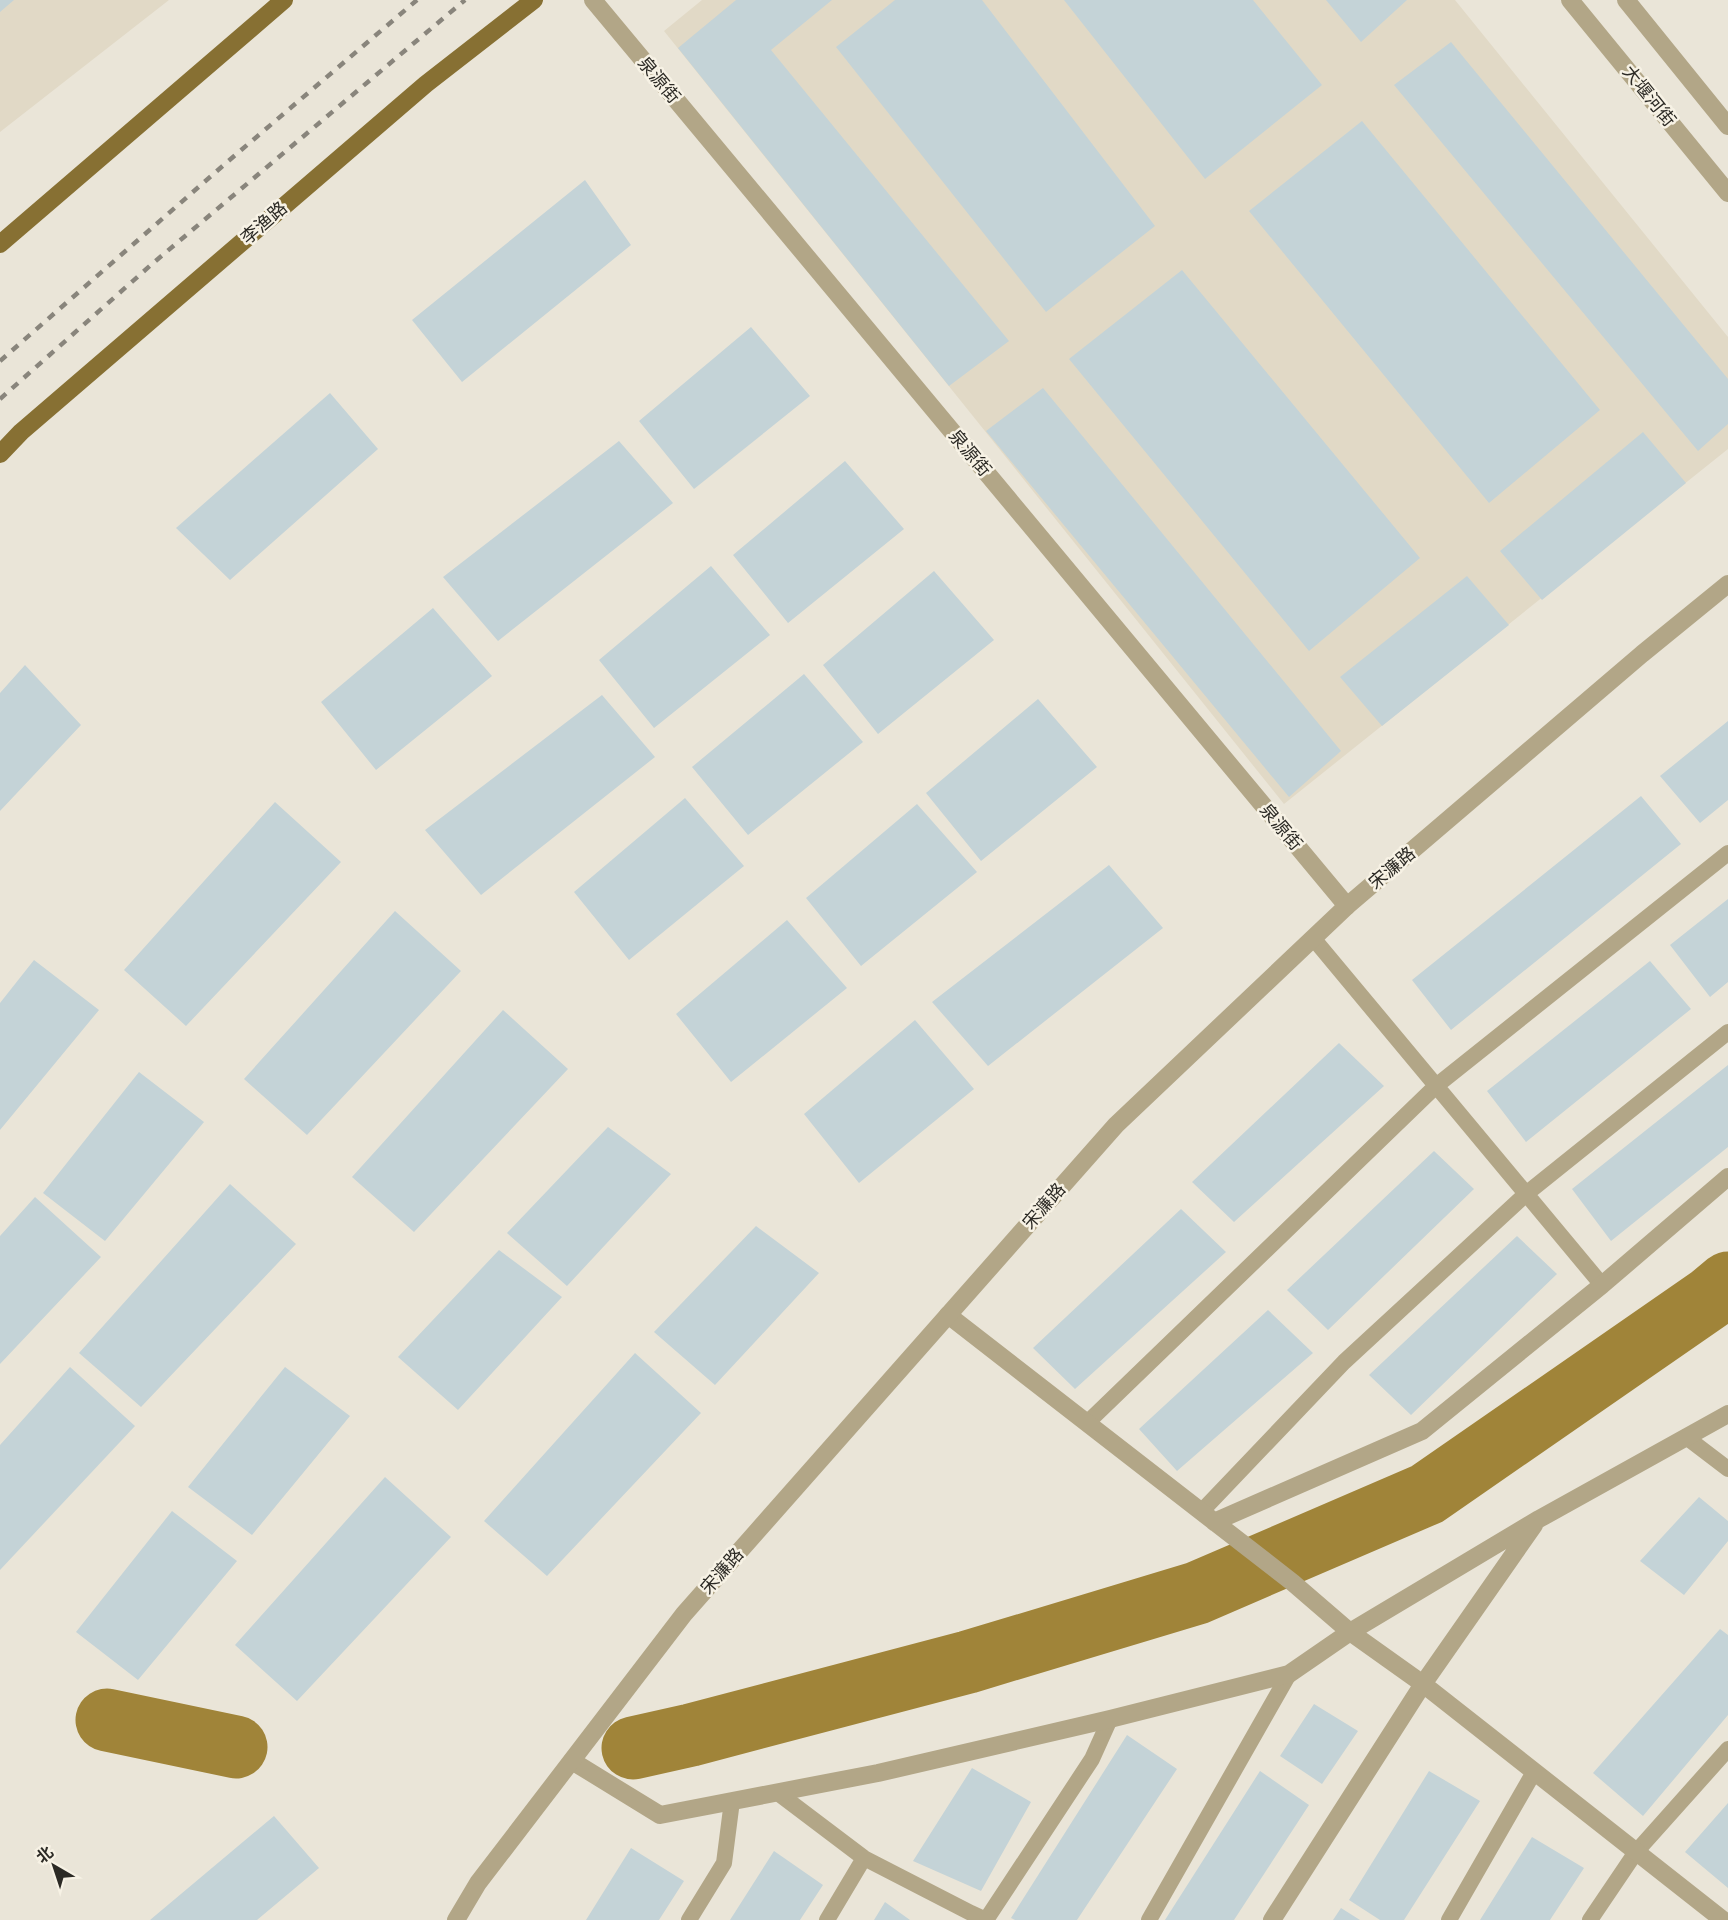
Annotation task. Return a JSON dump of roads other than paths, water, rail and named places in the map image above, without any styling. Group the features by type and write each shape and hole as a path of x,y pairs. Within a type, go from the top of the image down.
{"main road":[{"path":"0,244 284,0"},
{"name":"李渔路","path":"0,454 21,432 426,84 534,0"}],"street":[{"name":"泉源街","path":"593,0 1347,906"},
{"name":"大堰河街","path":"1570,0 1728,192"},
{"path":"1626,0 1728,126"},
{"name":"宋濂路","path":"456,1920 478,1883 684,1614 1116,1125 1347,906 1642,654 1728,584"},
{"path":"1208,1517 1422,1431 1602,1285 1728,1177"},
{"path":"948,1315 1292,1582 1350,1632 1422,1684 1723,1920"},
{"path":"572,1761 660,1815 878,1773 1110,1719 1289,1674 1350,1632 1539,1519 1728,1414"},
{"path":"1272,1920 1422,1684 1539,1519"}],"lane":[{"path":"1087,1423 1436,1086 1728,853"},
{"path":"1313,938 1602,1285"},
{"path":"1208,1517 1344,1362 1526,1194 1728,1032"},
{"path":"1686,1437 1728,1469"},
{"path":"1149,1920 1289,1674"},
{"path":"778,1793 864,1858 986,1920 1092,1760 1110,1719"},
{"path":"1590,1920 1636,1852 1728,1749"},
{"path":"1449,1920 1534,1772"},
{"path":"689,1920 724,1863 732,1802"},
{"path":"827,1920 864,1858"}],"waterway":[{"path":"633,1748 691,1735 968,1662 1197,1593 1427,1494 1710,1298 1728,1283"},
{"path":"107,1720 236,1747"}],"railway":[{"path":"0,361 417,0"},
{"path":"0,399 152,264 465,0"}]}
